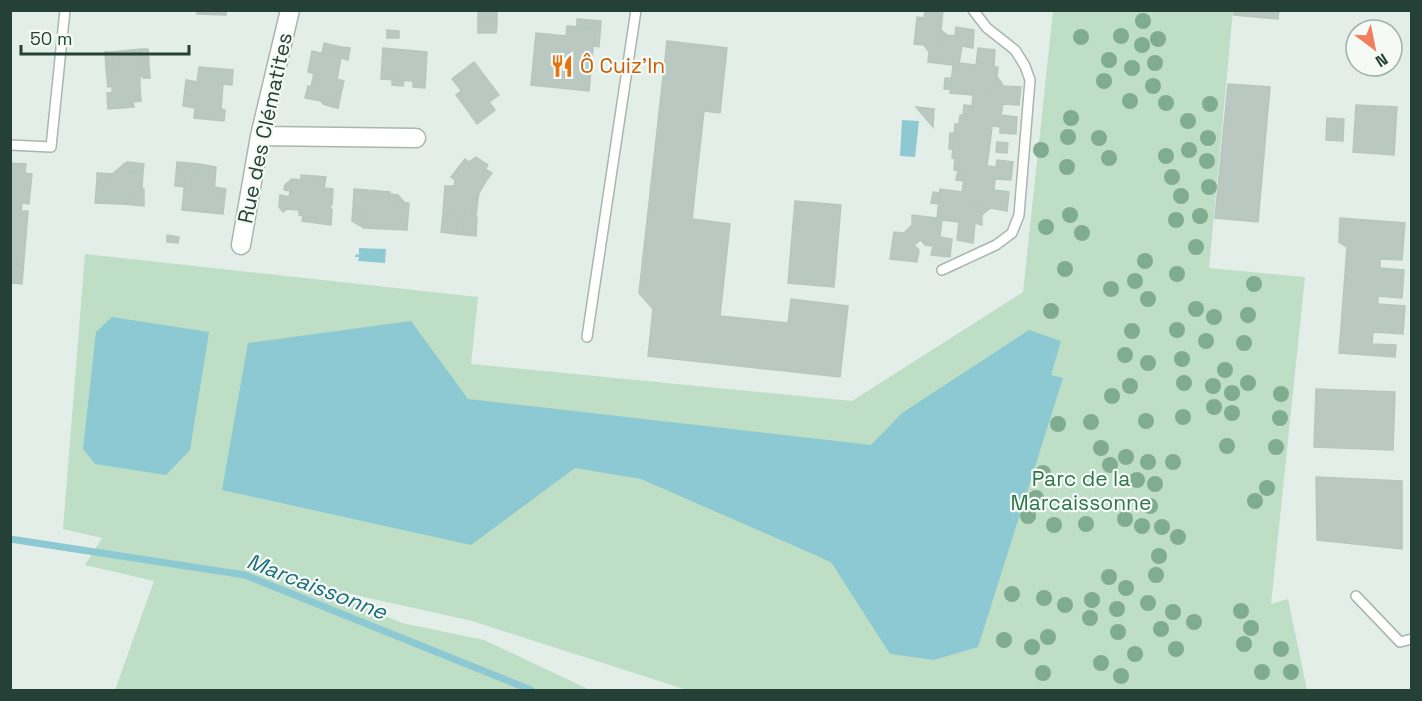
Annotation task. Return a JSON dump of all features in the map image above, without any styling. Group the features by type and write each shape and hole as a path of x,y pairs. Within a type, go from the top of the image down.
{"street":[{"name":"Rue des Clématites","path":"241,245 260,136 290,10"},
{"path":"260,136 416,138"}],"lane":[{"path":"10,146 51,147 65,10"},
{"path":"587,337 636,10"},
{"path":"942,270 996,244 1012,233 1019,215 1030,80 1015,50 987,28 973,10"},
{"path":"1356,596 1400,642 1412,639"}],"green space":[{"name":"Parc de la Marcaissonne","path":"1053,11 1233,11 1209,268 1305,277 1271,604 1288,599 1307,690 687,690 472,621 315,586 402,623 484,640 590,690 115,690 154,581 85,565 102,538 63,529 85,254 478,297 471,364 852,401 1023,292"}],"water":[{"path":"902,120 919,121 915,157 900,156"},
{"path":"359,248 386,249 385,263 358,261 359,257 355,257 356,254 359,255"},
{"path":"112,317 209,332 190,450 166,475 95,464 83,449 96,332"},
{"path":"411,321 468,399 871,445 902,413 1029,330 1061,341 1051,375 1063,378 978,647 934,660 890,654 831,562 641,479 575,468 471,545 222,490 248,343"}],"building":[{"path":"197,10 226,10 226,15 197,14"},
{"path":"478,10 497,10 497,23 478,23"},
{"path":"925,10 943,10 941,30 936,36 941,42 947,35 955,36 956,27 974,30 973,48 962,46 959,63 976,65 978,48 995,50 994,67 998,67 997,77 985,85 989,91 1001,82 1003,86 1021,87 1019,105 1003,104 1001,115 1017,117 1016,134 1000,133 1000,127 992,126 987,166 996,167 997,160 1013,162 1011,180 995,179 994,190 1009,192 1007,211 991,208 988,210 978,199 972,203 982,215 982,225 975,223 973,243 957,240 959,222 942,220 940,237 952,239 950,257 931,255 933,246 925,245 921,240 914,245 919,250 917,262 890,259 894,232 904,233 912,225 912,215 937,218 940,189 962,192 965,171 954,170 955,159 952,158 955,124 959,124 960,115 971,116 973,95 950,93 953,65 928,62 929,52 924,45 914,44 917,17 924,18"},
{"path":"1234,10 1279,10 1278,19 1234,15"},
{"path":"577,19 601,21 599,47 593,46 595,28 577,27"},
{"path":"478,23 497,23 496,33 478,33"},
{"name":"Ô Cuiz'In","path":"567,26 595,28 589,91 531,85 536,33 566,36"},
{"path":"387,30 399,31 399,38 387,38"},
{"path":"941,30 947,35 941,42 936,36"},
{"path":"667,41 727,48 720,113 704,111 692,219 730,224 720,316 788,323 791,299 848,306 840,377 648,356 653,309 639,293"},
{"path":"324,43 341,47 338,57 322,54"},
{"path":"341,47 350,48 348,60 338,57"},
{"path":"383,48 427,52 425,88 413,87 413,81 381,79"},
{"path":"141,49 143,76 133,77 133,87 140,87 141,101 133,102 134,107 108,109 107,93 112,93 112,86 108,87 106,68 113,67 112,52"},
{"path":"141,49 148,49 150,78 143,78"},
{"path":"312,51 341,58 337,79 344,81 341,94 336,93 333,107 321,101 305,98 308,86 317,88 320,75 308,72"},
{"path":"105,52 112,52 113,67 106,68"},
{"path":"474,62 499,95 489,102 495,110 477,124 465,107 471,103 452,79"},
{"path":"199,67 233,70 232,85 223,84 221,109 225,110 224,121 194,118 195,108 183,106 186,80 197,82"},
{"path":"314,73 320,75 317,88 311,87"},
{"path":"140,76 140,87 133,87 133,77"},
{"path":"997,77 1001,82 989,91 985,85"},
{"path":"945,78 952,78 951,89 944,89"},
{"path":"392,79 404,80 403,86 392,85"},
{"path":"1228,84 1270,87 1258,222 1215,218"},
{"path":"461,91 471,103 465,107 456,95"},
{"path":"336,93 341,94 338,108 333,107"},
{"path":"964,105 972,106 971,116 963,115"},
{"path":"1356,105 1397,107 1394,155 1353,152"},
{"path":"916,107 934,109 933,127"},
{"path":"1327,118 1344,119 1343,141 1326,140"},
{"path":"950,133 955,133 953,149 949,149"},
{"path":"997,142 1008,143 1007,153 996,152"},
{"path":"476,157 488,165 480,177 486,181 478,199 473,198 471,216 477,217 476,236 456,234 458,215 443,214 445,186 454,186 455,180 451,177 465,159 469,162"},
{"path":"127,162 144,164 143,172 129,171 124,164"},
{"path":"177,162 199,164 198,170 186,169 185,187 175,186"},
{"path":"10,163 26,164 25,173 32,174 29,204 22,203 21,211 28,211 22,284 10,283"},
{"path":"124,164 129,171 143,172 144,198 132,197 122,204 95,203 97,179 105,180"},
{"path":"199,164 216,167 214,193 225,195 223,214 182,210 186,169 198,170"},
{"path":"485,169 492,173 486,181 480,177"},
{"path":"958,170 965,171 964,181 956,180"},
{"path":"97,173 112,174 105,180 97,179"},
{"path":"301,175 326,177 324,188 333,189 330,207 332,210 331,225 316,223 317,218 299,215 299,210 287,209 283,212 279,207 280,195 289,197 290,191 284,190 285,185 292,179 301,180"},
{"path":"214,187 226,189 225,195 214,193"},
{"path":"354,189 367,190 366,198 374,200 379,191 390,192 389,201 409,203 407,230 364,228 364,208 353,207"},
{"path":"367,190 379,191 374,200 366,198"},
{"path":"933,192 940,193 939,204 931,203"},
{"path":"390,194 398,195 404,202 389,201"},
{"path":"132,197 144,198 144,206 122,204"},
{"path":"473,198 478,199 476,216 471,216"},
{"path":"978,199 988,210 982,215 972,203"},
{"path":"795,201 841,205 834,287 788,283"},
{"path":"353,207 364,208 364,228 352,221"},
{"path":"443,214 458,215 456,234 441,232"},
{"path":"303,216 317,218 316,223 302,221"},
{"path":"1340,218 1405,223 1402,260 1380,259 1380,268 1404,270 1402,298 1378,296 1378,304 1405,306 1403,334 1373,332 1372,344 1396,345 1395,357 1339,353 1347,247 1339,242"},
{"path":"167,235 179,237 178,243 167,242"},
{"path":"1316,389 1395,392 1393,450 1314,447"},
{"path":"1316,477 1402,481 1402,549 1317,540"}],"waterway":[{"name":"Marcaissonne","path":"10,539 245,575 531,690"}],"place":[{"name":"Ô Cuiz'In","path":"562,66"}]}
